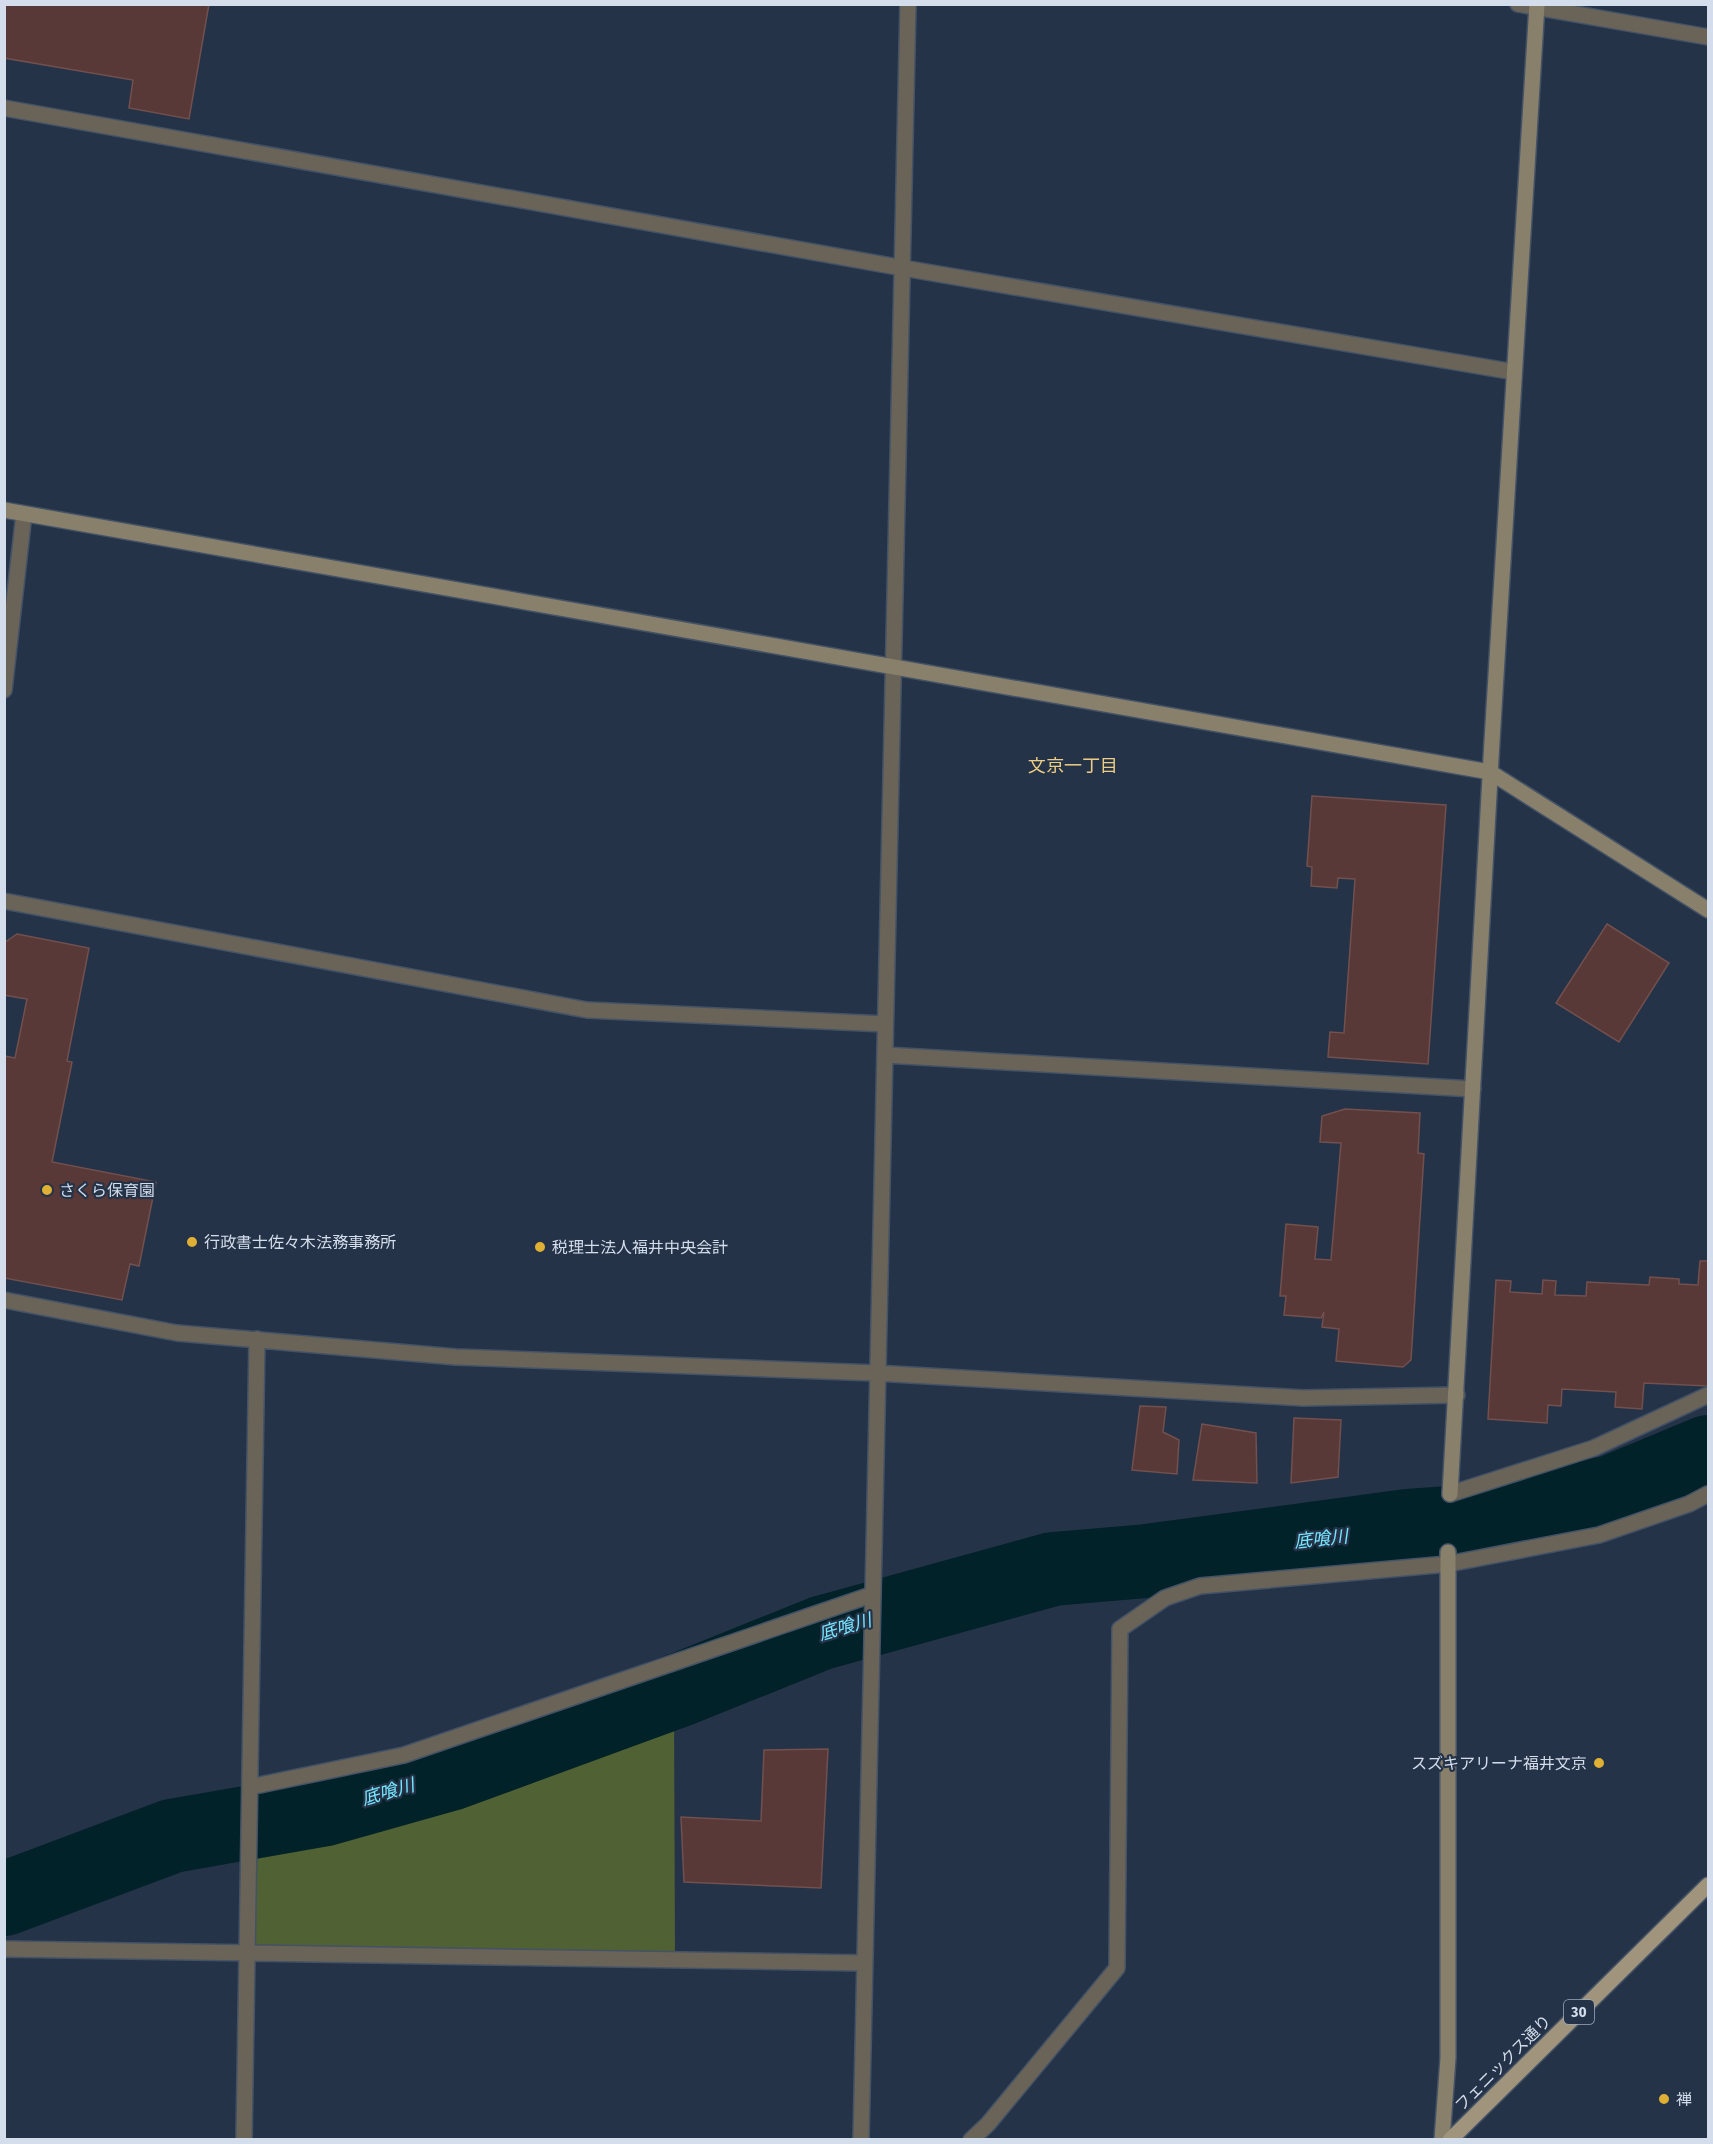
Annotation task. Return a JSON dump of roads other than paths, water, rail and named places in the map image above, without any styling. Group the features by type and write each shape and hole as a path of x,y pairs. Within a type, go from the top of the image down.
{"main road":[{"name":"フェニックス通り","path":"1450,2139 1708,1885"}],"street":[{"path":"861,2139 871,1595 895,667 908,4"},
{"path":"1518,4 1708,37"},
{"path":"1537,6 1490,772 1450,1494 1594,1448 1708,1395"},
{"path":"4,108 903,268 1514,372"},
{"path":"4,510 1490,772 1708,910"},
{"path":"4,690 24,513"},
{"path":"4,902 587,1010 885,1024"},
{"path":"885,1055 1473,1089"},
{"path":"4,1300 177,1333 456,1357 876,1372 1303,1398 1457,1395"},
{"path":"244,2139 257,1339"},
{"path":"971,2139 988,2124 1117,1968 1120,1629 1165,1598 1200,1586 1448,1558 1599,1535 1689,1504 1708,1494"},
{"path":"1442,2139 1448,2058 1448,1558"},
{"path":"249,1794 404,1755 871,1595"},
{"path":"4,1949 247,1955 864,1963"}],"waterway":[{"name":"底喰川","path":"4,1899 172,1836 326,1809 450,1774 682,1689 821,1633 1053,1569 1147,1561 1408,1526 1479,1521 1612,1492 1708,1452"}],"place":[{"name":"さくら保育園","path":"47,1190"},
{"name":"行政書士佐々木法務事務所","path":"192,1242"},
{"name":"税理士法人福井中央会計","path":"540,1247"},
{"name":"スズキアリーナ福井文京","path":"1599,1763"},
{"name":"禅","path":"1664,2099"}],"district":[{"name":"文京一丁目","path":"1073,766"}]}
